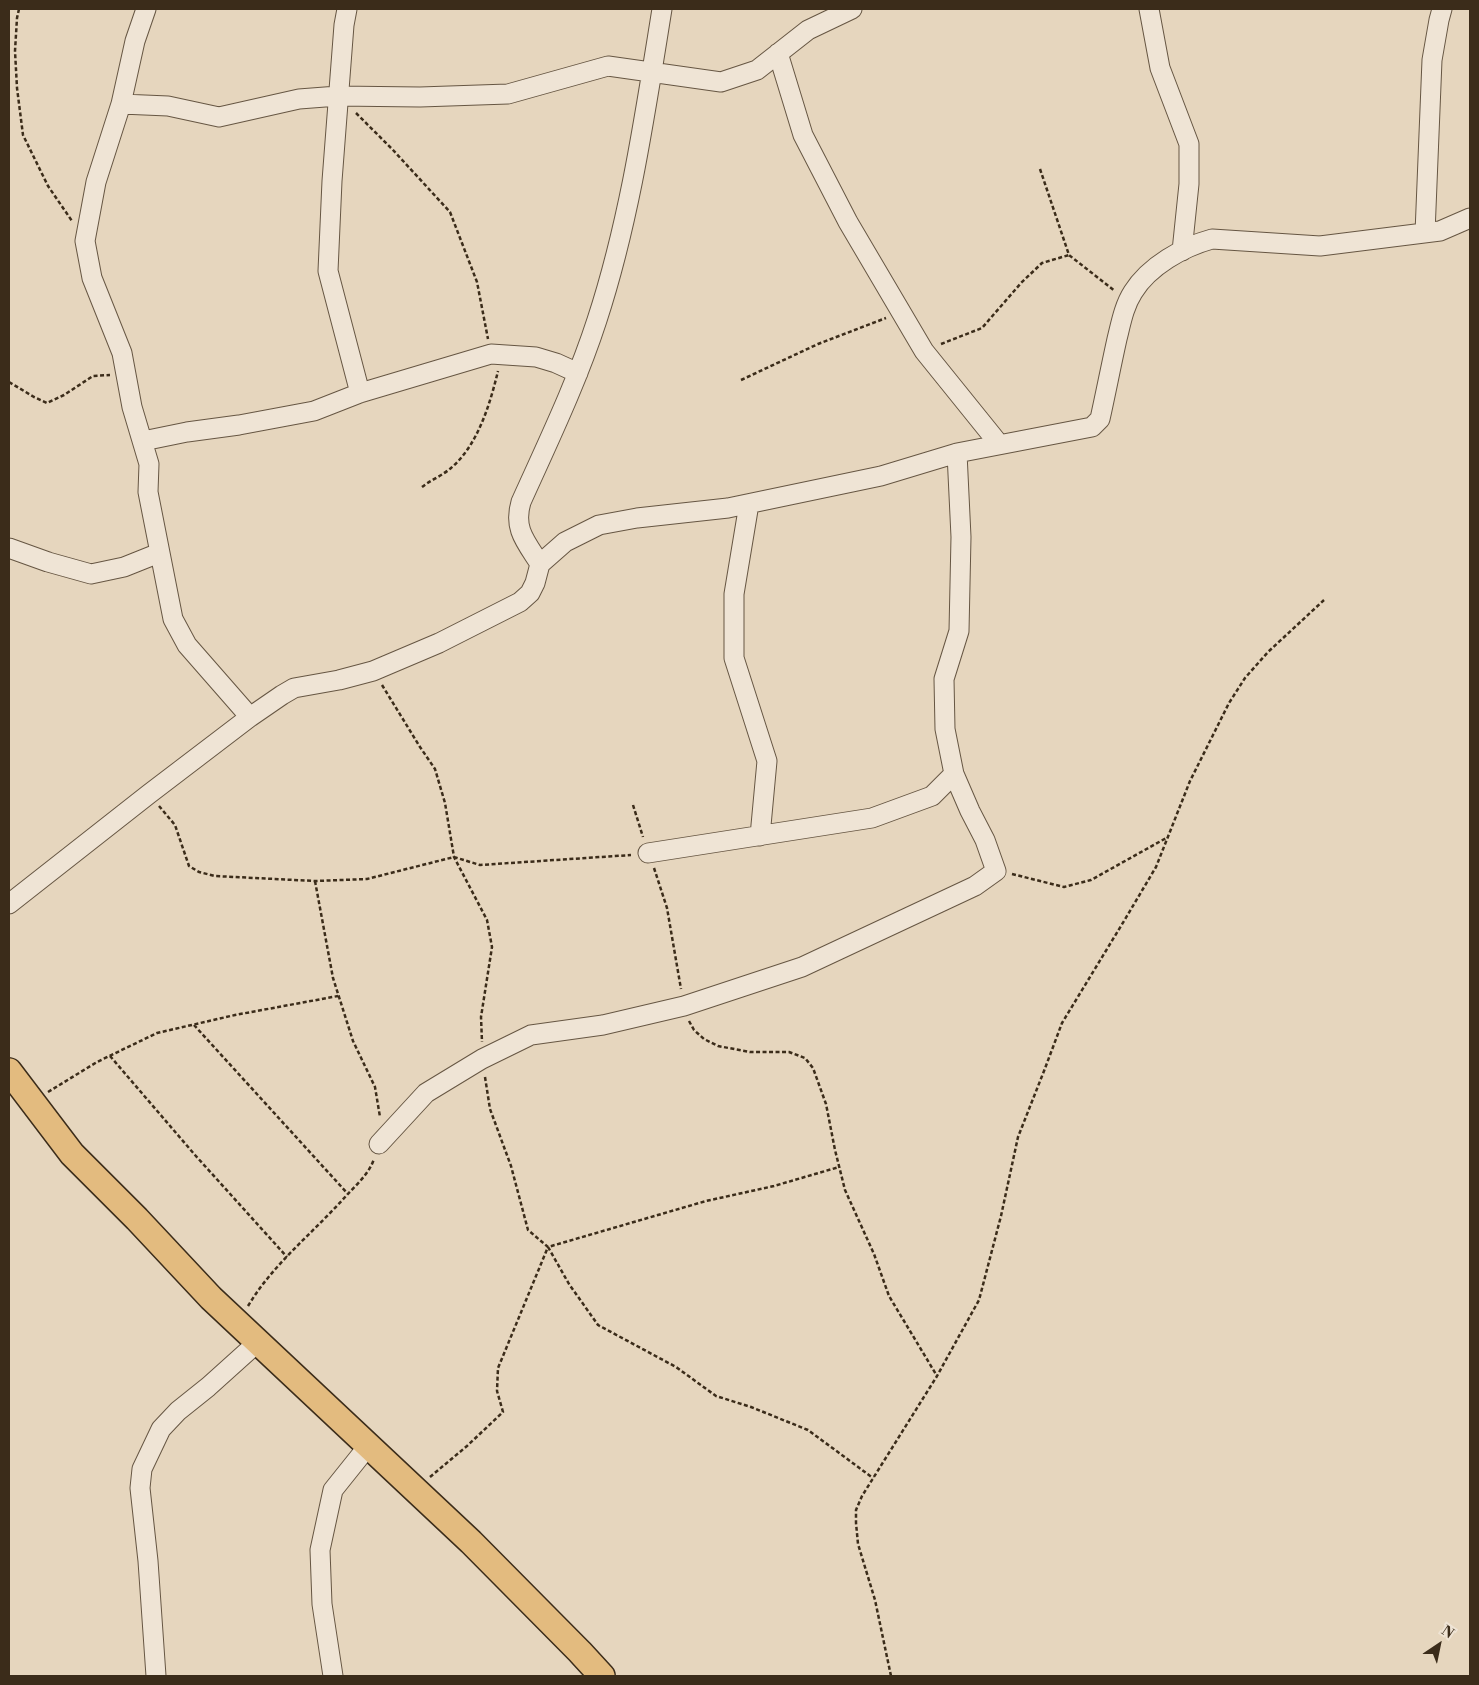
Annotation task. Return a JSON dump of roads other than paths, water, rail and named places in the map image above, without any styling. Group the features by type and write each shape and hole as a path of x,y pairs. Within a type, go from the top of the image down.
{"main road":[{"path":"9,1071 72,1154 237,1323 485,1556 602,1676"}],"street":[{"path":"146,9 135,42 121,104 96,182 85,240 92,278 122,353 132,407 149,464 148,492 173,619 187,645 250,717"},
{"path":"347,9 338,96 328,271 360,393"},
{"path":"540,564 518,526 518,511 578,373 597,320 620,239 638,156 662,9"},
{"path":"121,104 168,106 219,117 299,99 338,96 508,94 608,66 721,82 758,70 808,30 852,9"},
{"path":"1149,9 1160,68 1189,144 1189,184 1182,251"},
{"path":"1425,233 1432,60 1442,9"},
{"path":"778,54 803,135 848,222 924,351 999,444"},
{"path":"9,904 149,794 282,695 294,688 339,680 373,671 440,643 520,602 530,593 540,564 565,542 600,525 638,518 749,504 881,476 956,453 1092,427 1100,419 1123,314 1132,292 1147,274 1196,244 1212,239 1320,246 1440,231 1470,218"},
{"path":"143,441 187,432 239,426 314,411 360,393 497,354 536,357 556,363 578,373"},
{"path":"379,1144 426,1093 482,1059 531,1035 603,1025 684,1006 802,967 975,886 996,871 985,840 954,774 945,729 944,679 959,631 961,537 956,453"},
{"path":"749,504 734,594 734,658 767,761 760,836"},
{"path":"9,548 48,562 91,574 124,567 159,553"},
{"path":"648,853 872,818 932,796 954,774"},
{"path":"156,1676 148,1562 140,1488 142,1469 161,1430 172,1417 258,1342"},
{"path":"333,1676 322,1604 320,1550 333,1490 369,1445"}]}
